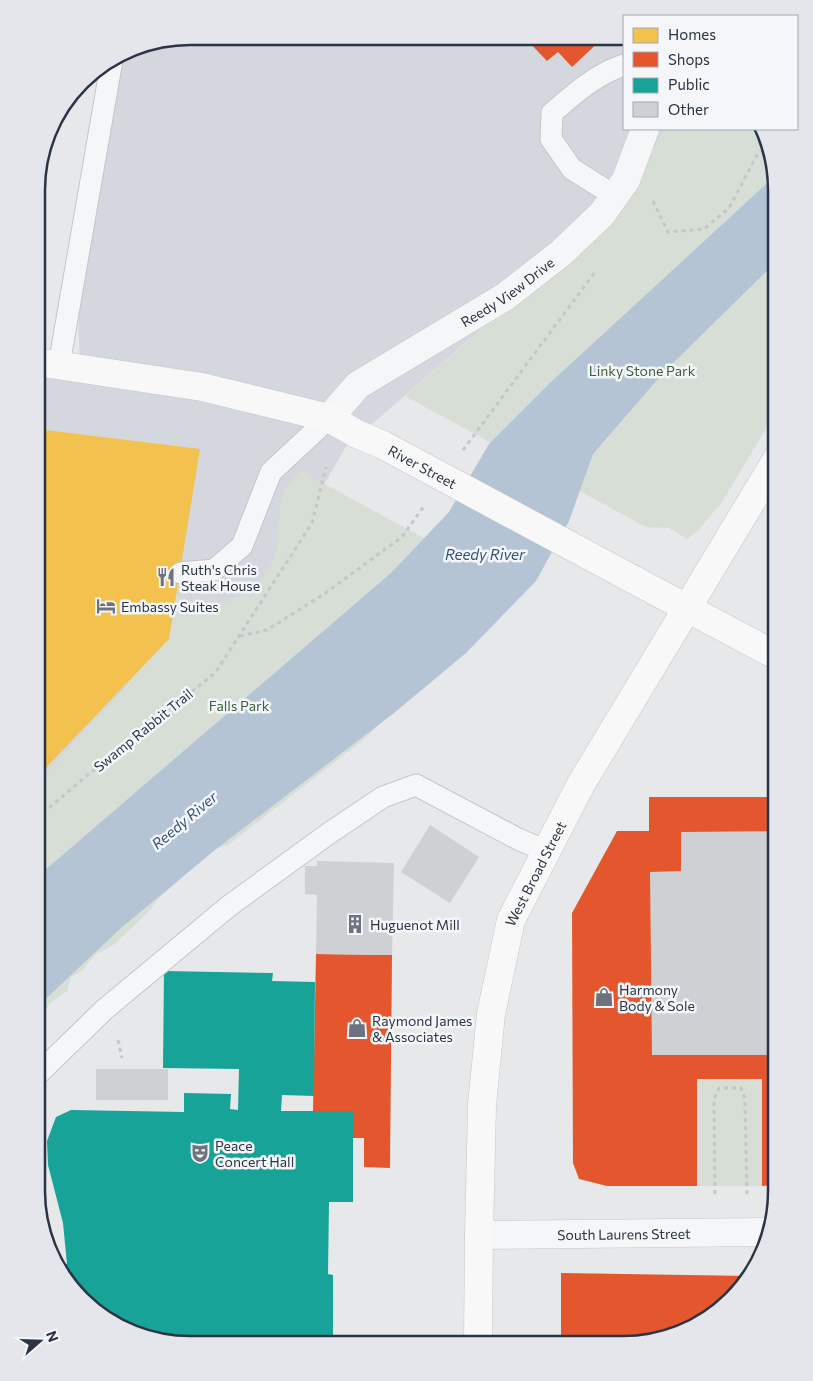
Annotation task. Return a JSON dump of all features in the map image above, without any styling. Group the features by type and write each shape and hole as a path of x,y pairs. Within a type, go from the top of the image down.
{"street":[{"name":"Reedy View Drive","path":"329,418 358,385 506,296 561,253 602,214 626,180 645,130"},
{"name":"River Street","path":"48,364 202,387 329,418 357,434 383,444 686,609 768,651"},
{"name":"West Broad Street","path":"478,1336 482,1105 491,1014 511,920 581,784 768,474"},
{"name":"South Laurens Street","path":"479,1235 762,1232"}],"lane":[{"path":"615,196 572,169 551,139 552,113 577,91 610,69 623,65"},
{"path":"48,364 110,68"},
{"path":"181,572 214,570 242,546 271,472 329,418"},
{"path":"45,1067 105,1009 229,906 382,797 416,785 546,852"}],"path":[{"path":"649,193 668,232 704,229 729,208 756,157 762,150"},
{"name":"Swamp Rabbit Trail","path":"45,811 121,747 215,673 312,523 326,467"},
{"path":"715,1194 714,1099 719,1088 741,1088 745,1099 747,1194"}],"shaded area":[{"path":"190,45 623,45 623,130 663,130 626,204 373,423 355,431 278,564 45,790 45,365 80,372 77,280 116,65 152,50"}],"green space":[{"name":"Linky Stone Park","path":"663,130 755,130 765,161 768,190 768,425 722,502 697,532 687,539 669,528 646,527 405,396 626,204"},
{"name":"Falls Park","path":"300,471 303,471 525,593 464,642 362,741 229,844 204,853 197,859 189,871 157,900 152,908 115,944 95,955 82,971 71,977 67,991 50,1003 45,1011 45,774 120,694 143,663 174,595 196,603 223,602 247,592 266,573 273,562 277,549 279,515 284,493"},
{"path":"697,1079 762,1079 762,1186 697,1186"}],"water":[{"name":"Reedy River","path":"768,183 768,270 664,372 593,454 569,521 536,581 466,653 394,713 215,850 121,928 45,1000 45,870 391,573 449,512 489,444 551,382"}],"building: Homes":[{"name":"Embassy Suites","path":"45,430 200,449 169,639 45,769"}],"building: Shops":[{"path":"532,45 596,45 572,67 558,52 547,61"},
{"path":"649,797 768,797 768,1186 762,1186 762,1079 697,1079 697,1186 607,1186 579,1179 573,1163 572,913 617,831 649,831"},
{"path":"316,954 392,955 390,1168 364,1167 364,1138 353,1138 353,1111 313,1111"},
{"path":"561,1273 741,1276 719,1300 704,1312 679,1325 642,1335 561,1336"}],"building: Public":[{"name":"Peace Concert Hall","path":"164,971 273,973 272,981 315,982 314,1096 282,1095 281,1111 353,1111 353,1202 329,1202 328,1274 333,1275 333,1336 190,1336 152,1331 117,1317 102,1306 87,1294 64,1264 67,1264 63,1223 48,1165 47,1141 56,1117 71,1110 184,1112 184,1093 231,1094 230,1109 238,1110 239,1069 163,1068"}],"building: Other":[{"path":"430,825 479,857 450,903 401,872"},
{"path":"768,831 768,1055 652,1055 650,872 681,871 681,832"},
{"name":"Huguenot Mill","path":"317,861 394,863 392,955 316,954 317,895 305,894 305,866 317,866"},
{"path":"96,1069 168,1069 168,1100 96,1100"}],"place":[{"name":"Ruth's Chris Steak House","path":"166,577"},
{"name":"Embassy Suites","path":"106,606"},
{"name":"Huguenot Mill","path":"355,924"},
{"name":"Harmony Body & Sole","path":"604,997"},
{"name":"Raymond James & Associates","path":"357,1028"},
{"name":"Peace Concert Hall","path":"200,1153"}]}
